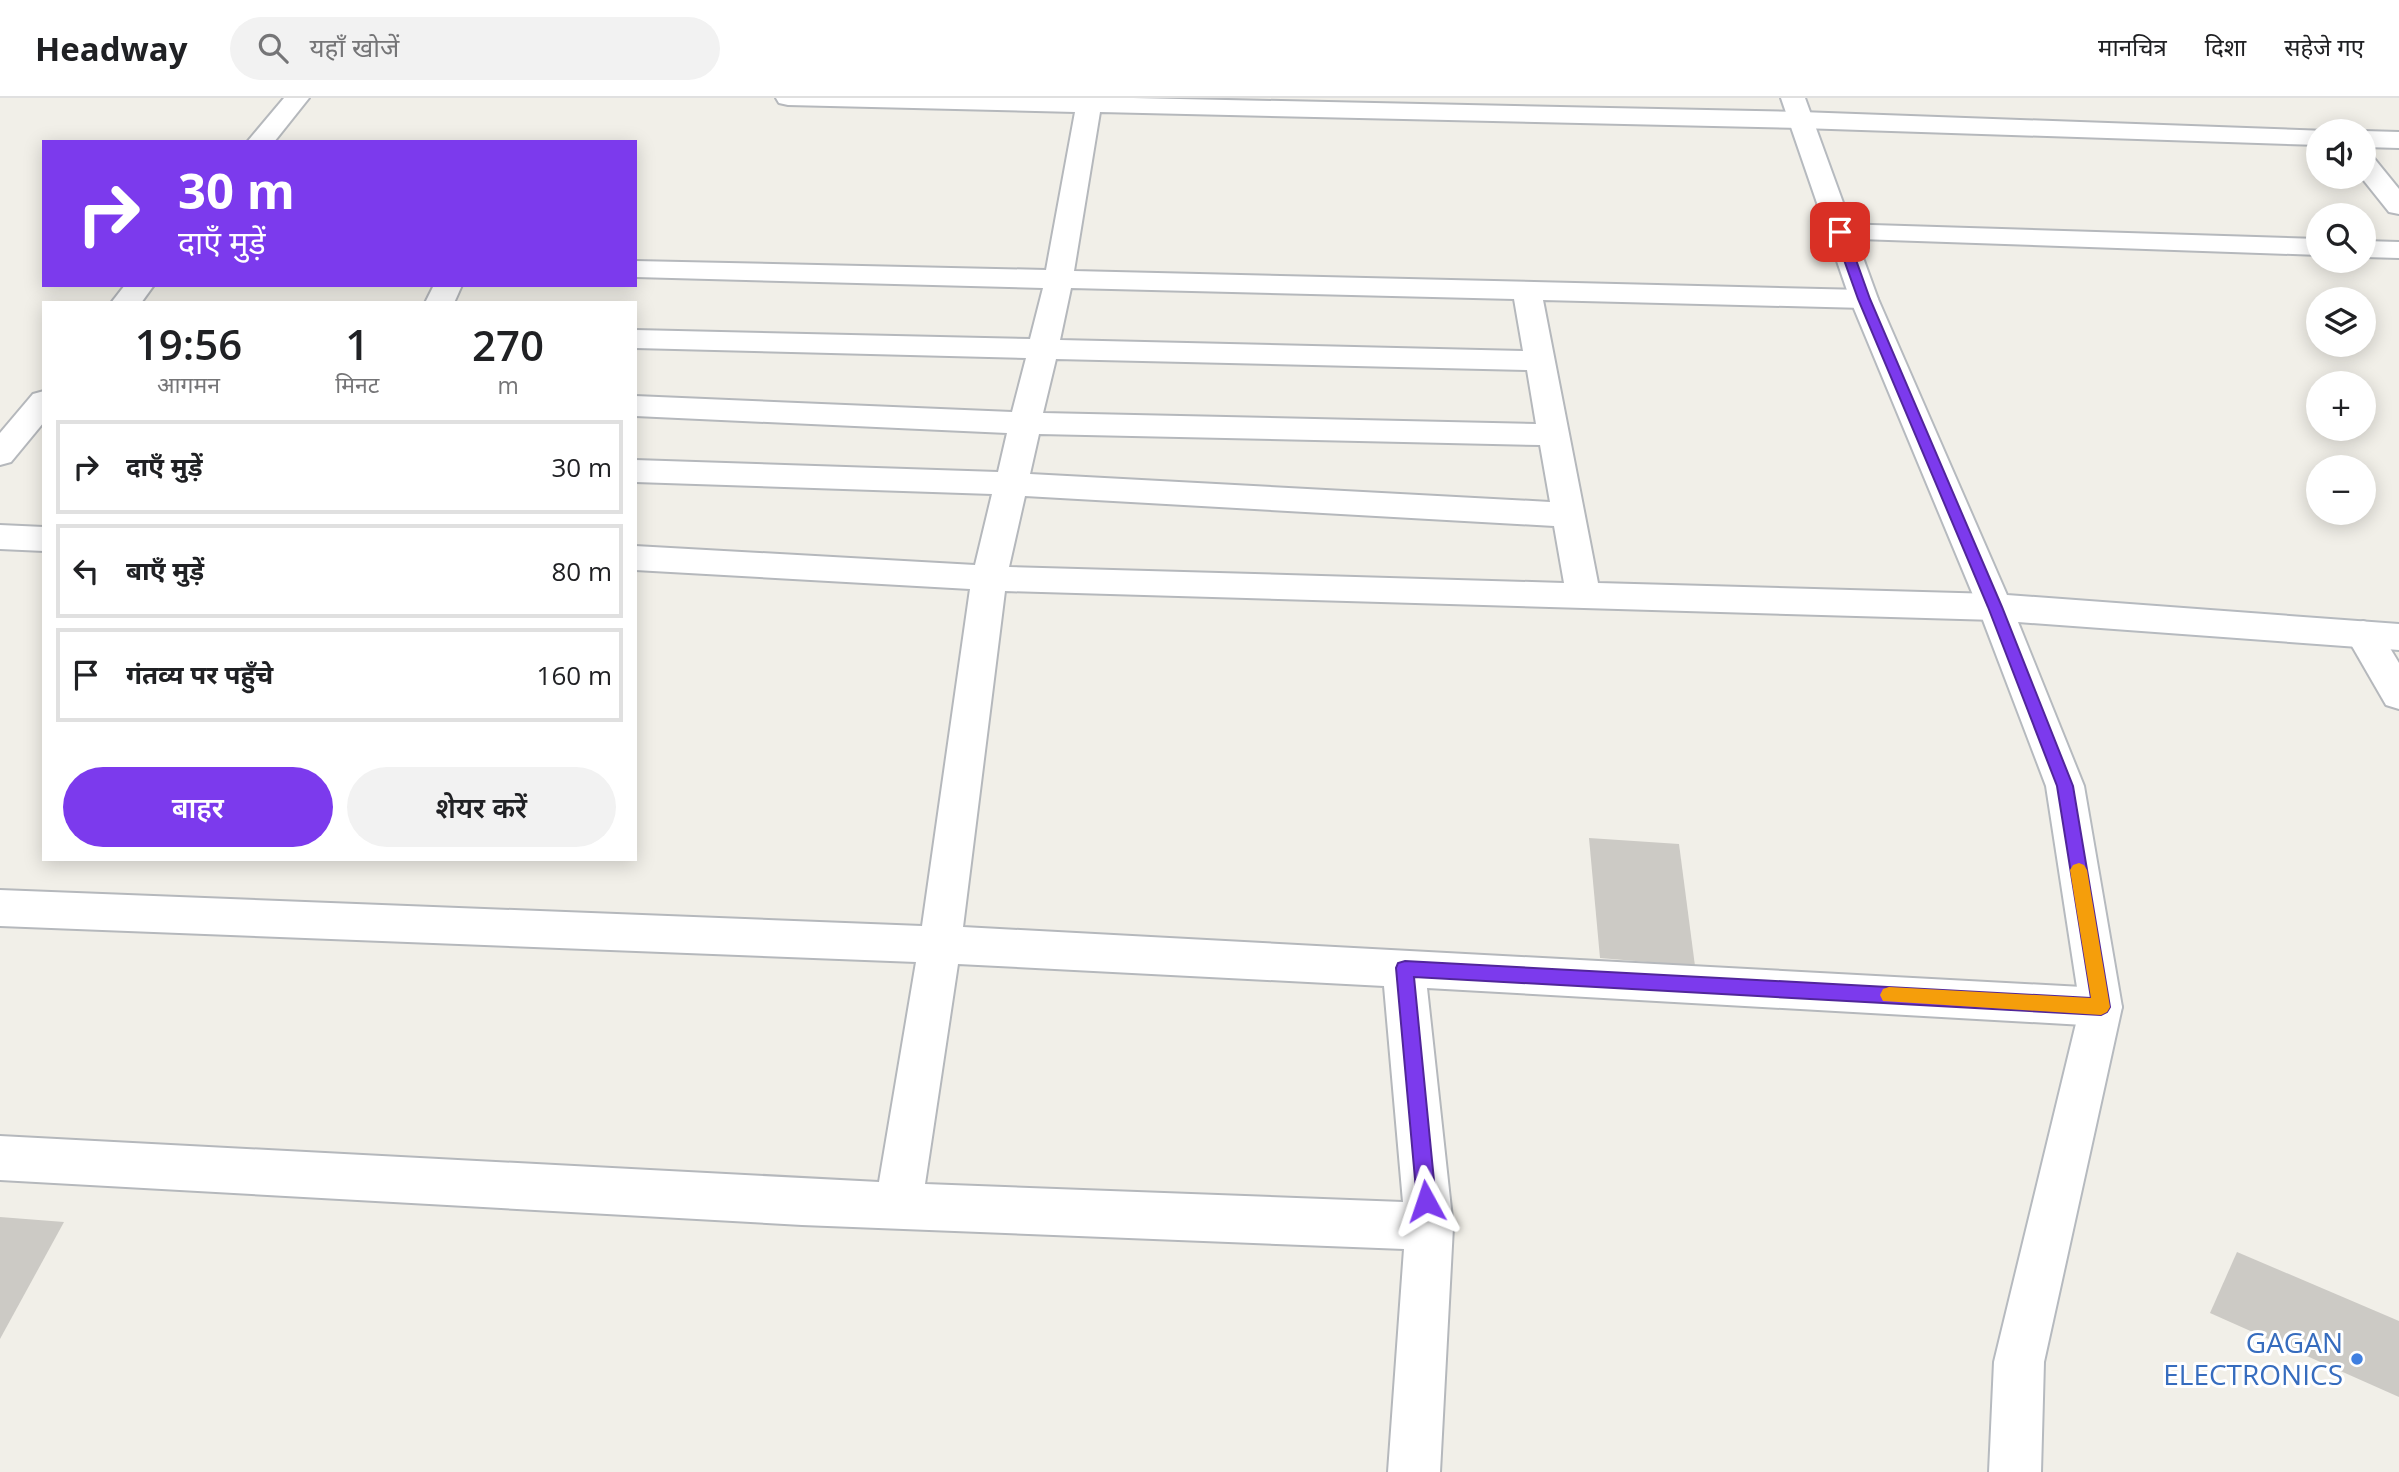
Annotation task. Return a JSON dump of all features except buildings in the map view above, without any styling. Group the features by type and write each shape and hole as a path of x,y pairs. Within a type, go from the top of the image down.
{"street":[{"path":"262,140 297,98"},
{"path":"788,98 1797,109 2032,118 2306,136"},
{"path":"898,1206 940,946 989,578 1058,279 1089,102"},
{"path":"1797,109 1864,299 1995,607 2065,786 2101,1007 2019,1362 2015,1472"},
{"path":"2376,139 2399,140"},
{"path":"2376,178 2399,206"},
{"path":"1840,232 2306,247"},
{"path":"2376,249 2399,250"},
{"path":"637,269 1864,299"},
{"path":"127,301 138,287"},
{"path":"1527,291 1583,594"},
{"path":"637,339 1043,346 1540,360"},
{"path":"0,454 42,403"},
{"path":"637,406 1025,423 1554,435"},
{"path":"637,471 1011,484 1569,515"},
{"path":"0,537 42,539"},
{"path":"637,558 989,578 1995,607 2399,637"},
{"path":"2363,634 2399,695"},
{"path":"0,908 940,946 1405,968 2101,1007"},
{"path":"1405,968 1429,1227 1413,1472"},
{"path":"0,1158 898,1206 1429,1227"}],"slow traffic":[{"path":"1889,995 2101,1007 2079,870"}],"place":[{"name":"GAGAN ELECTRONICS","path":"2357,1359"}],"route":[{"path":"1426,1201 1405,968 2101,1007 2065,786 1995,607 1864,299 1840,232"}]}
